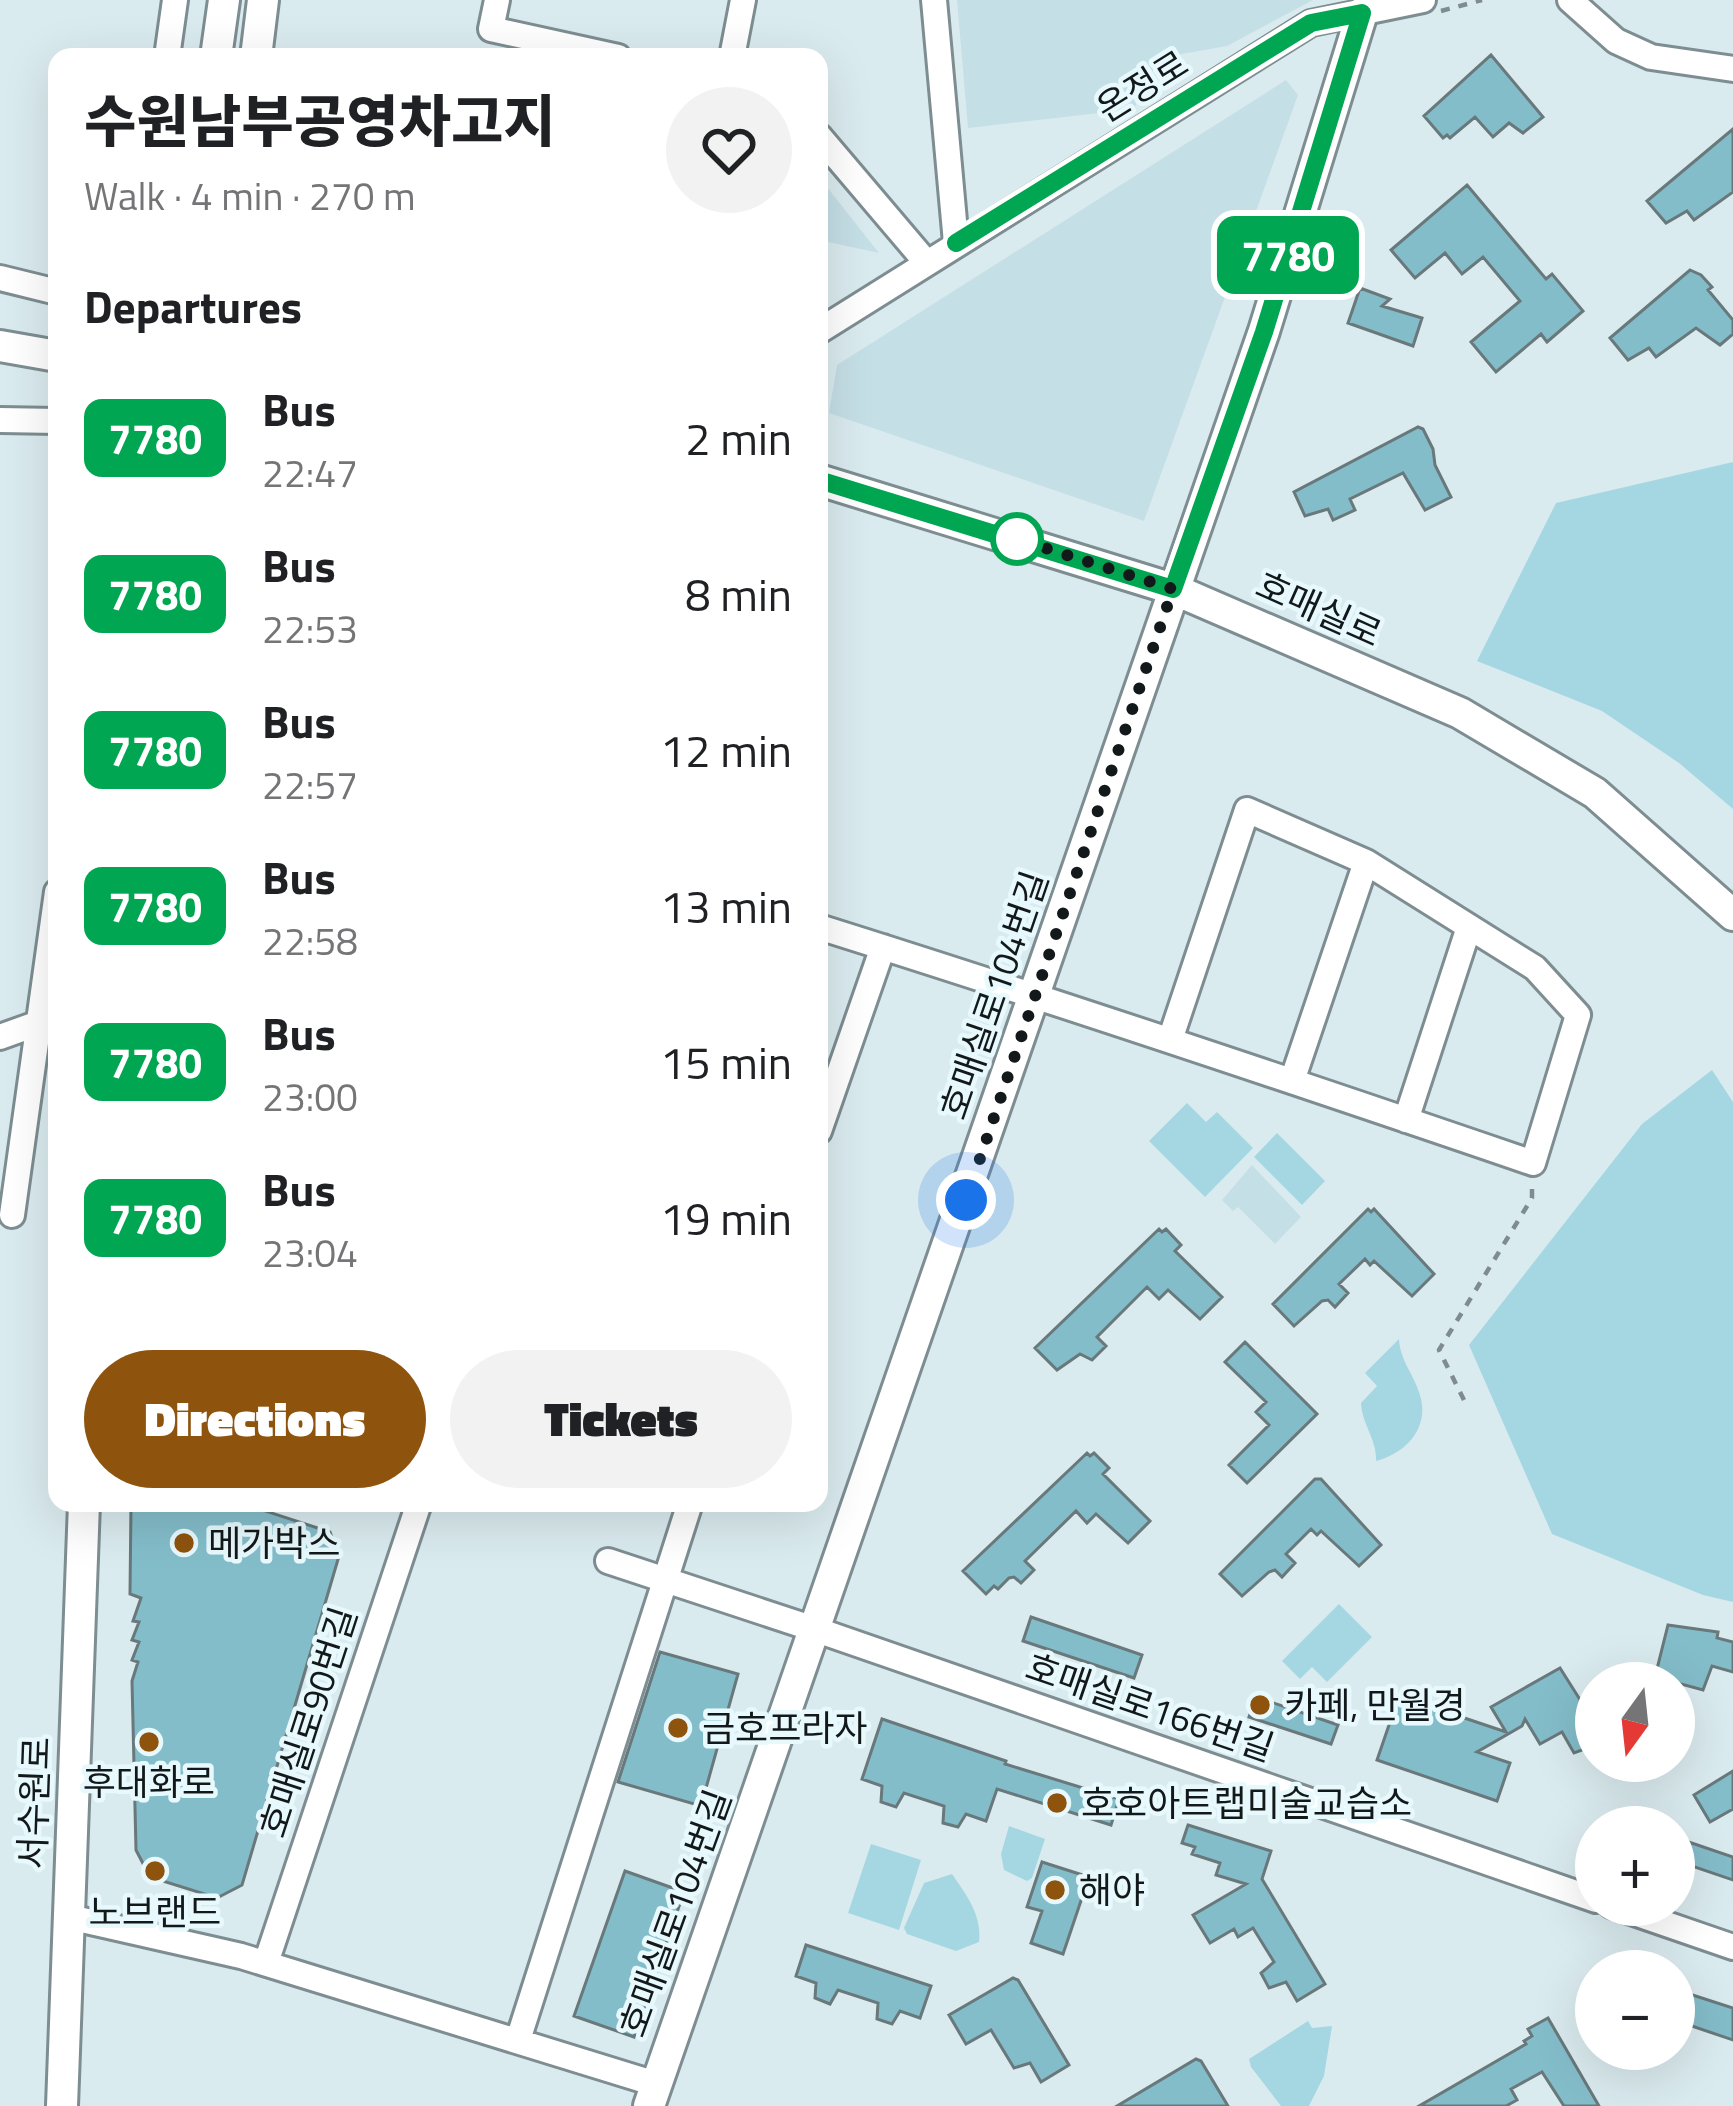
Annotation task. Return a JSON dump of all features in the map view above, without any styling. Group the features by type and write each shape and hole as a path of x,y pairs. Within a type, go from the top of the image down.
{"street":[{"path":"168,48 175,0"},
{"path":"217,48 224,0"},
{"path":"257,48 262,0"},
{"path":"497,0 491,28 579,48"},
{"path":"734,48 742,0"},
{"path":"934,0 956,243"},
{"name":"온정로","path":"828,326 1311,23 1363,7 1423,0"},
{"path":"1570,0 1616,41 1651,57 1733,69"},
{"name":"호매실로104번길","path":"653,2095 1264,332 1363,7"},
{"path":"828,147 926,262"},
{"path":"0,278 48,290"},
{"path":"0,346 48,354"},
{"path":"0,420 48,421"},
{"name":"호매실로","path":"828,483 1173,589 1460,713 1595,793 1733,915"},
{"path":"828,930 1533,1163 1578,1015 1534,968 1366,862 1247,810 1170,1040"},
{"path":"1292,1081 1366,862"},
{"path":"1406,1120 1469,927"},
{"path":"828,1105 883,947"},
{"path":"13,1215 48,949"},
{"path":"0,1036 36,1024"},
{"name":"서수원로","path":"62,2106 84,1512"},
{"name":"호매실로90번길","path":"266,1964 416,1512"},
{"path":"518,2040 687,1512"},
{"name":"호매실로166번길","path":"608,1562 1575,1893"},
{"path":"69,1917 266,1964 518,2040 653,2095"},
{"path":"1672,1926 1733,1947"}],"path":[{"path":"1464,1400 1439,1350 1532,1198 1533,1163"}],"shaded area":[{"path":"957,0 1313,0 1227,46 1159,58 1134,109 968,128"},
{"path":"1286,80 1298,95 1144,521 829,413 837,365"},
{"path":"828,188 879,253 828,242"},
{"path":"1733,462 1733,809 1679,763 1602,711 1477,661 1556,503"},
{"path":"1712,1070 1733,1102 1733,1602 1703,1595 1552,1534 1469,1345 1642,1124"},
{"path":"1187,1103 1206,1122 1217,1112 1253,1148 1205,1197 1149,1141"},
{"path":"1277,1133 1325,1181 1302,1205 1254,1157"},
{"path":"1252,1165 1301,1217 1275,1244 1238,1207 1233,1211 1222,1200"},
{"path":"1399,1339 1420,1395 1422,1418 1406,1445 1376,1461 1361,1403 1377,1386 1365,1373"},
{"path":"1339,1604 1372,1637 1327,1682 1312,1667 1300,1679 1282,1661"},
{"path":"1009,1826 1045,1839 1027,1881 1004,1870 1001,1854"},
{"path":"871,1844 921,1860 899,1930 848,1913"},
{"path":"952,1874 972,1906 979,1932 979,1942 956,1951 907,1934 904,1928 924,1883"},
{"path":"1308,2021 1312,2028 1332,2026 1324,2076 1309,2106 1281,2106 1249,2059"}],"building":[{"path":"1491,55 1543,117 1523,133 1509,123 1493,137 1475,117 1450,138 1443,138 1424,116"},
{"path":"1733,129 1733,192 1694,220 1687,211 1666,223 1647,201"},
{"path":"1467,185 1546,279 1552,274 1583,311 1547,342 1541,334 1496,372 1471,342 1520,301 1483,257 1462,274 1445,253 1415,278 1391,250"},
{"path":"1690,270 1712,287 1708,290 1733,320 1733,334 1720,345 1696,328 1656,357 1649,348 1628,360 1610,338"},
{"path":"1360,288 1390,299 1382,306 1422,318 1413,346 1348,323"},
{"path":"1418,427 1433,449 1435,465 1451,497 1425,510 1403,473 1350,499 1355,510 1333,520 1328,509 1305,516 1294,492"},
{"path":"1368,1209 1374,1209 1434,1274 1412,1296 1374,1261 1370,1265 1365,1259 1339,1284 1348,1293 1335,1307 1322,1301 1294,1326 1273,1304"},
{"path":"1159,1229 1166,1229 1181,1245 1175,1251 1222,1297 1200,1319 1168,1290 1159,1299 1147,1287 1097,1337 1106,1346 1092,1360 1080,1354 1057,1370 1035,1348"},
{"path":"1245,1342 1317,1414 1247,1483 1229,1465 1269,1425 1256,1412 1266,1402 1225,1362"},
{"path":"1087,1453 1094,1453 1109,1468 1103,1474 1150,1521 1128,1543 1096,1514 1087,1523 1076,1511 1025,1561 1034,1570 1021,1583 1009,1578 986,1594 963,1571"},
{"path":"1315,1479 1321,1479 1381,1545 1359,1566 1321,1531 1317,1535 1311,1529 1286,1554 1295,1563 1282,1577 1275,1570 1269,1572 1242,1596 1220,1574"},
{"path":"131,1512 269,1512 330,1532 339,1556 242,1885 217,1898 150,1877 136,1850 132,1681 138,1662 132,1660 139,1642 132,1640 141,1598 130,1594"},
{"path":"1031,1617 1142,1655 1134,1678 1023,1641"},
{"path":"1668,1625 1718,1632 1717,1638 1733,1642 1733,1672 1712,1666 1703,1690 1695,1688 1695,1662 1659,1662"},
{"name":"금호프라자","path":"660,1652 738,1674 701,1806 618,1782"},
{"path":"1560,1668 1575,1692 1575,1753 1562,1732 1540,1744 1525,1719 1522,1726 1477,1752 1510,1763 1497,1801 1377,1760 1399,1696 1506,1732 1491,1707"},
{"path":"1256,1697 1338,1725 1331,1744 1249,1717"},
{"path":"882,1719 1119,1799 1111,1825 997,1789 986,1821 966,1814 958,1827 943,1823 944,1806 904,1793 896,1807 881,1802 882,1786 862,1779"},
{"path":"1733,1771 1733,1809 1710,1822 1694,1795"},
{"path":"1188,1825 1271,1851 1262,1879 1325,1984 1297,2001 1286,1982 1269,1988 1261,1973 1274,1962 1253,1928 1238,1937 1234,1929 1210,1943 1193,1915 1246,1884 1216,1875 1220,1863 1192,1854 1195,1847 1182,1843"},
{"path":"1695,1844 1733,1857 1733,1880 1695,1867"},
{"path":"1042,1862 1089,1877 1063,1954 1031,1943 1042,1911 1027,1907"},
{"path":"625,1871 684,1892 634,2037 574,2016"},
{"path":"806,1945 931,1986 920,2018 900,2011 892,2024 877,2019 878,2003 838,1990 830,2004 815,1998 816,1983 796,1976"},
{"path":"1013,1978 1069,2065 1041,2082 1030,2063 1014,2068 991,2030 966,2044 949,2015"},
{"path":"1695,1996 1733,2008 1733,2040 1695,2027"},
{"path":"1548,2018 1599,2106 1564,2106 1542,2072 1511,2089 1517,2100 1506,2106 1419,2106 1526,2044 1532,2036 1528,2029"},
{"path":"1196,2059 1228,2106 1117,2106"}],"bus line":[{"name":"7780","path":"828,483 1173,589 1264,332 1362,13 1311,23 956,243"}],"place":[{"name":"메가박스","path":"184,1543"},
{"name":"카페, 만월경","path":"1260,1705"},
{"name":"금호프라자","path":"678,1728"},
{"name":"후대화로","path":"149,1742"},
{"name":"호호아트랩미술교습소","path":"1057,1803"},
{"name":"노브랜드","path":"155,1871"},
{"name":"해야","path":"1055,1890"}],"route":[{"path":"966,1200 1173,589 998,533 1017,539"}]}
